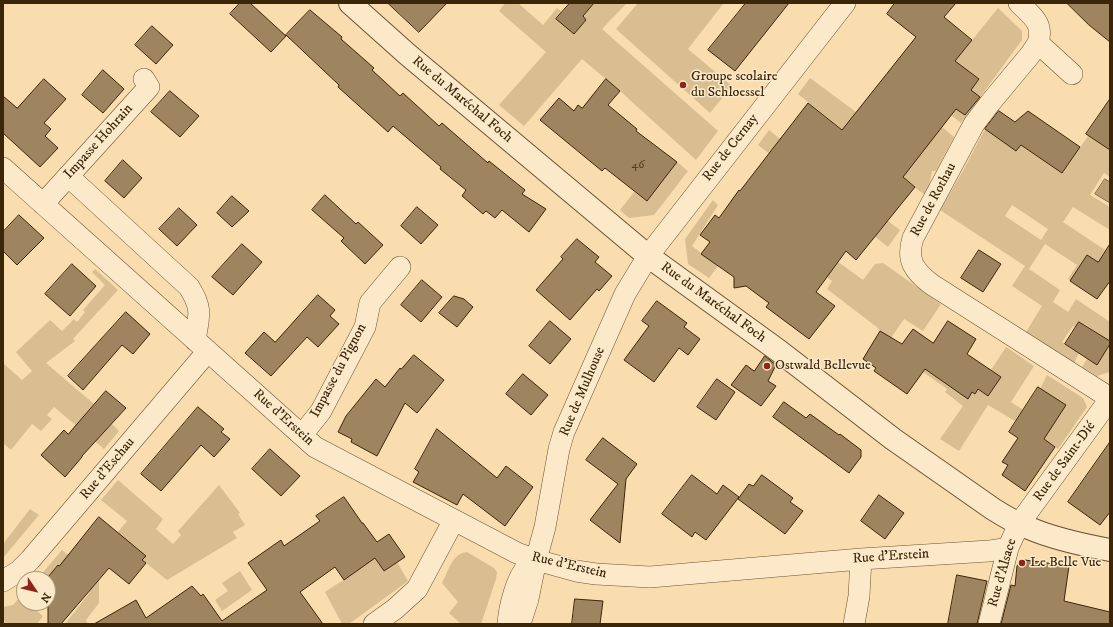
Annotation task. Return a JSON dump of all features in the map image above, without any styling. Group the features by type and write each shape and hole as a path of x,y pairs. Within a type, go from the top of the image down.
{"street":[{"name":"Rue du Maréchal Foch","path":"350,3 419,64 648,256 779,351 893,439 993,509 1019,524 1029,529 1061,539 1110,550"},
{"name":"Rue de Cernay","path":"648,256 845,3"},
{"path":"1019,3 1036,20 1039,26 1040,31 1038,43 1072,74"},
{"name":"Rue de Rothau","path":"1038,43 1030,56 974,124 913,238 910,246 910,258 916,270 931,284 1110,399"},
{"name":"Impasse Hohrain","path":"43,204 149,87 144,79"},
{"name":"Rue d'Erstein","path":"3,168 316,447 502,546 536,560 576,571 596,574 650,577 861,559 989,551 1008,548"},
{"path":"68,176 189,287 199,304 201,346"},
{"name":"Rue de Mulhouse","path":"520,624 528,599 545,527 559,449 564,432 625,294 648,256"},
{"name":"Impasse du Pignon","path":"302,436 320,411 365,327 370,303 400,267"},
{"name":"Rue d'Eschau","path":"3,581 19,571 30,560 201,346"},
{"name":"Rue de Saint-Dié","path":"1019,524 1110,399"},
{"path":"374,624 417,589 454,520"},
{"name":"Rue d'Alsace","path":"989,624 1008,548 1019,524"},
{"path":"854,624 859,596 861,559"},
{"name":"Rue de Mulhouse","path":"508,624 514,594 521,576 526,568 536,560"}],"shaded area":[{"path":"505,3 518,3 543,25 557,8 562,12 557,18 574,34 586,20 583,16 594,3 627,3 602,29 718,131 696,160 620,91 582,59 524,126 499,105 546,52 499,11"},
{"path":"638,3 723,4 688,49 732,86 710,113 616,29"},
{"path":"998,8 1022,31 1022,40 961,123 951,115 979,79 955,61"},
{"path":"810,78 856,112 942,127 954,137 936,171 932,171 927,196 874,154 865,204 900,230 888,247 823,195 849,135 798,94"},
{"path":"985,129 1016,151 1021,145 1062,173 1088,136 1110,150 1110,177 1104,173 1090,195 1110,207 1110,230 1073,207 1063,222 1105,250 1098,262 1087,255 1078,269 1077,285 1068,279 1077,265 1045,244 1029,269 1060,290 1053,302 1068,312 1076,299 1110,322 1110,341 1084,324 1080,330 1073,326 1062,342 1079,353 1074,363 1026,332 1042,306 1012,286 1025,266 940,210","holes":["1012,205 1048,229 1041,240 1005,216"]},
{"path":"769,130 809,162 798,176 758,145"},
{"path":"677,162 688,171 654,215 629,218 620,210 634,192 647,201"},
{"path":"1105,179 1110,182 1110,203 1095,194"},
{"path":"713,200 718,205 692,246 718,266 709,278 688,264 685,239"},
{"path":"815,245 863,280 875,264 883,263 941,304 923,331 904,319 891,338 827,289 832,281 802,258"},
{"path":"95,269 118,290 73,339 75,341 46,363 94,404 85,415 104,432 112,424 119,431 104,449 54,407 47,415 52,419 41,431 32,424 11,450 3,443 3,363 22,380 32,371 16,352 50,320 62,331 74,319 77,322 85,312 83,310 105,285 92,272"},
{"path":"894,340 975,394 978,389 988,396 1001,377 991,370 1006,347 1034,366 1011,402 1051,428 1065,406 1040,389 1047,375 1083,398 1087,407 1058,449 1016,420 1015,421 988,405 959,451 940,439 963,406 945,392 947,389 889,348"},
{"path":"1110,344 1110,372 1097,376 1082,367 1087,359 1097,365"},
{"path":"118,480 163,519 156,529 173,544 181,535 178,531 219,485 240,513 238,514 245,525 233,532 237,538 167,580 135,554 117,533 127,521 101,500"},
{"path":"30,509 39,515 3,558 3,544"},
{"path":"62,550 99,579 99,603 86,620 88,624 65,624 90,592 58,566 53,571 44,571"},
{"path":"467,552 494,568 497,572 481,624 461,624 449,613 458,602 442,583 454,559 462,553"},
{"path":"372,554 384,571 397,562 408,581 349,624 342,624 325,592 354,573"},
{"path":"240,571 252,590 222,611 215,600 228,591 222,583"},
{"path":"16,602 16,611 37,611 43,616 37,624 5,624 3,607 13,605"}],"building":[{"path":"240,3 250,3 286,36 271,52 230,14"},
{"path":"388,3 447,3 419,32"},
{"path":"570,3 594,3 583,16 586,20 574,34 556,19"},
{"path":"746,3 789,3 735,71 708,50"},
{"path":"895,3 956,3 944,17 972,40 955,61 979,79 971,90 980,97 965,115 956,109 903,177 915,187 856,260 846,251 816,292 835,306 809,339 766,307 769,303 746,286 734,288 734,277 701,254 710,242 700,235 715,215 719,218 739,190 740,191 808,103 842,130 916,37 887,14"},
{"path":"1067,3 1110,3 1110,42 1089,25"},
{"path":"310,10 342,37 341,39 374,68 372,70 400,96 403,93 439,126 442,123 488,163 489,161 525,190 522,194 546,209 529,232 502,210 495,218 486,211 483,214 462,196 466,190 440,169 441,167 393,126 388,132 338,87 339,85 286,35"},
{"path":"152,26 173,45 156,64 135,45"},
{"path":"103,70 124,89 103,113 82,95"},
{"path":"44,79 66,99 44,123 51,129 45,136 58,148 40,167 3,133 3,96 17,108"},
{"path":"606,79 620,91 608,105 637,129 636,131 677,162 647,201 605,168 602,171 540,120 559,98 574,111 578,105 582,108"},
{"path":"170,91 199,116 180,137 151,112"},
{"path":"1110,99 1110,150 1086,134"},
{"path":"999,111 1015,122 1028,111 1080,147 1062,173 1021,145 1016,151 985,129"},
{"path":"123,160 142,178 124,198 105,181"},
{"path":"325,195 356,224 358,222 383,245 365,264 341,241 344,238 312,210"},
{"path":"232,196 249,211 232,227 217,213"},
{"path":"417,207 438,225 421,244 401,226"},
{"path":"179,208 197,225 177,246 159,229"},
{"path":"19,215 44,238 17,265 3,251 3,232"},
{"path":"577,239 599,257 595,262 612,276 599,291 597,289 570,320 536,290 563,259 561,257"},
{"path":"242,244 262,262 233,295 212,277"},
{"path":"1110,244 1110,281 1097,299 1070,281 1087,255 1098,262"},
{"path":"979,250 1001,264 983,292 961,278"},
{"path":"72,264 96,286 70,316 45,294"},
{"path":"422,280 442,297 421,322 401,305"},
{"path":"318,295 335,310 330,316 339,324 318,347 307,337 271,376 245,353 264,332 275,342"},
{"path":"454,296 464,299 473,307 457,327 439,313"},
{"path":"657,301 687,323 684,327 700,339 688,355 679,348 654,382 624,360 649,326 642,321"},
{"path":"126,312 150,334 133,354 122,345 83,390 68,376"},
{"path":"550,321 571,339 550,364 529,346"},
{"path":"948,321 976,339 967,354 1001,377 988,396 978,389 975,394 972,392 968,399 925,369 907,394 874,371 876,368 863,359 880,331 902,344 913,329 933,343"},
{"path":"1079,322 1110,341 1110,344 1097,365 1065,344"},
{"path":"414,355 444,380 417,413 405,403 377,456 351,442 352,439 338,432 346,416 376,379 385,387 400,368 401,369"},
{"path":"765,356 776,365 768,381 776,386 761,406 731,385 746,365 754,371"},
{"path":"523,374 548,395 531,415 506,394"},
{"path":"717,379 735,392 716,420 697,407"},
{"path":"1038,387 1066,405 1044,439 1055,447 1025,491 1002,475 1008,465 1002,462 1018,438 1009,432"},
{"path":"106,391 126,408 65,477 41,455 64,430 68,434"},
{"path":"784,402 806,418 810,414 861,450 861,457 849,473 773,417"},
{"path":"198,407 224,429 221,432 230,439 214,457 201,445 161,491 141,474"},
{"path":"437,429 497,478 506,466 533,487 505,526 463,494 457,505 413,482 419,472 415,469"},
{"path":"603,438 637,464 626,479 620,543 590,520 618,484 586,460"},
{"path":"1110,442 1110,512 1100,525 1068,502"},
{"path":"270,449 300,476 281,496 252,469"},
{"path":"692,475 717,494 723,485 739,497 706,540 695,532 692,537 662,514"},
{"path":"762,475 793,498 790,502 803,511 785,534 738,499 749,484 753,486"},
{"path":"879,495 904,513 885,539 861,521"},
{"path":"344,497 377,542 389,534 405,557 384,571 375,558 344,580 335,567 300,592 323,624 94,624 136,600 146,618 192,586 201,596 203,594 222,621 267,590 248,563 281,540 284,546 320,521 316,516"},
{"path":"99,517 146,556 142,560 146,563 129,584 109,568 61,624 48,624 48,611 56,611 56,571 53,571 58,565 59,566"},
{"path":"1025,560 1069,566 1064,601 1110,612 1110,624 1001,624 1011,585 1015,586 1017,566"},
{"path":"957,575 987,581 977,624 948,624"},
{"path":"575,599 603,601 600,624 572,624"}],"place":[{"name":"Groupe scolaire du Schloessel","path":"683,85"},
{"name":"Ostwald Bellevue","path":"767,366"},
{"name":"Le Belle Vue","path":"1022,563"}]}
